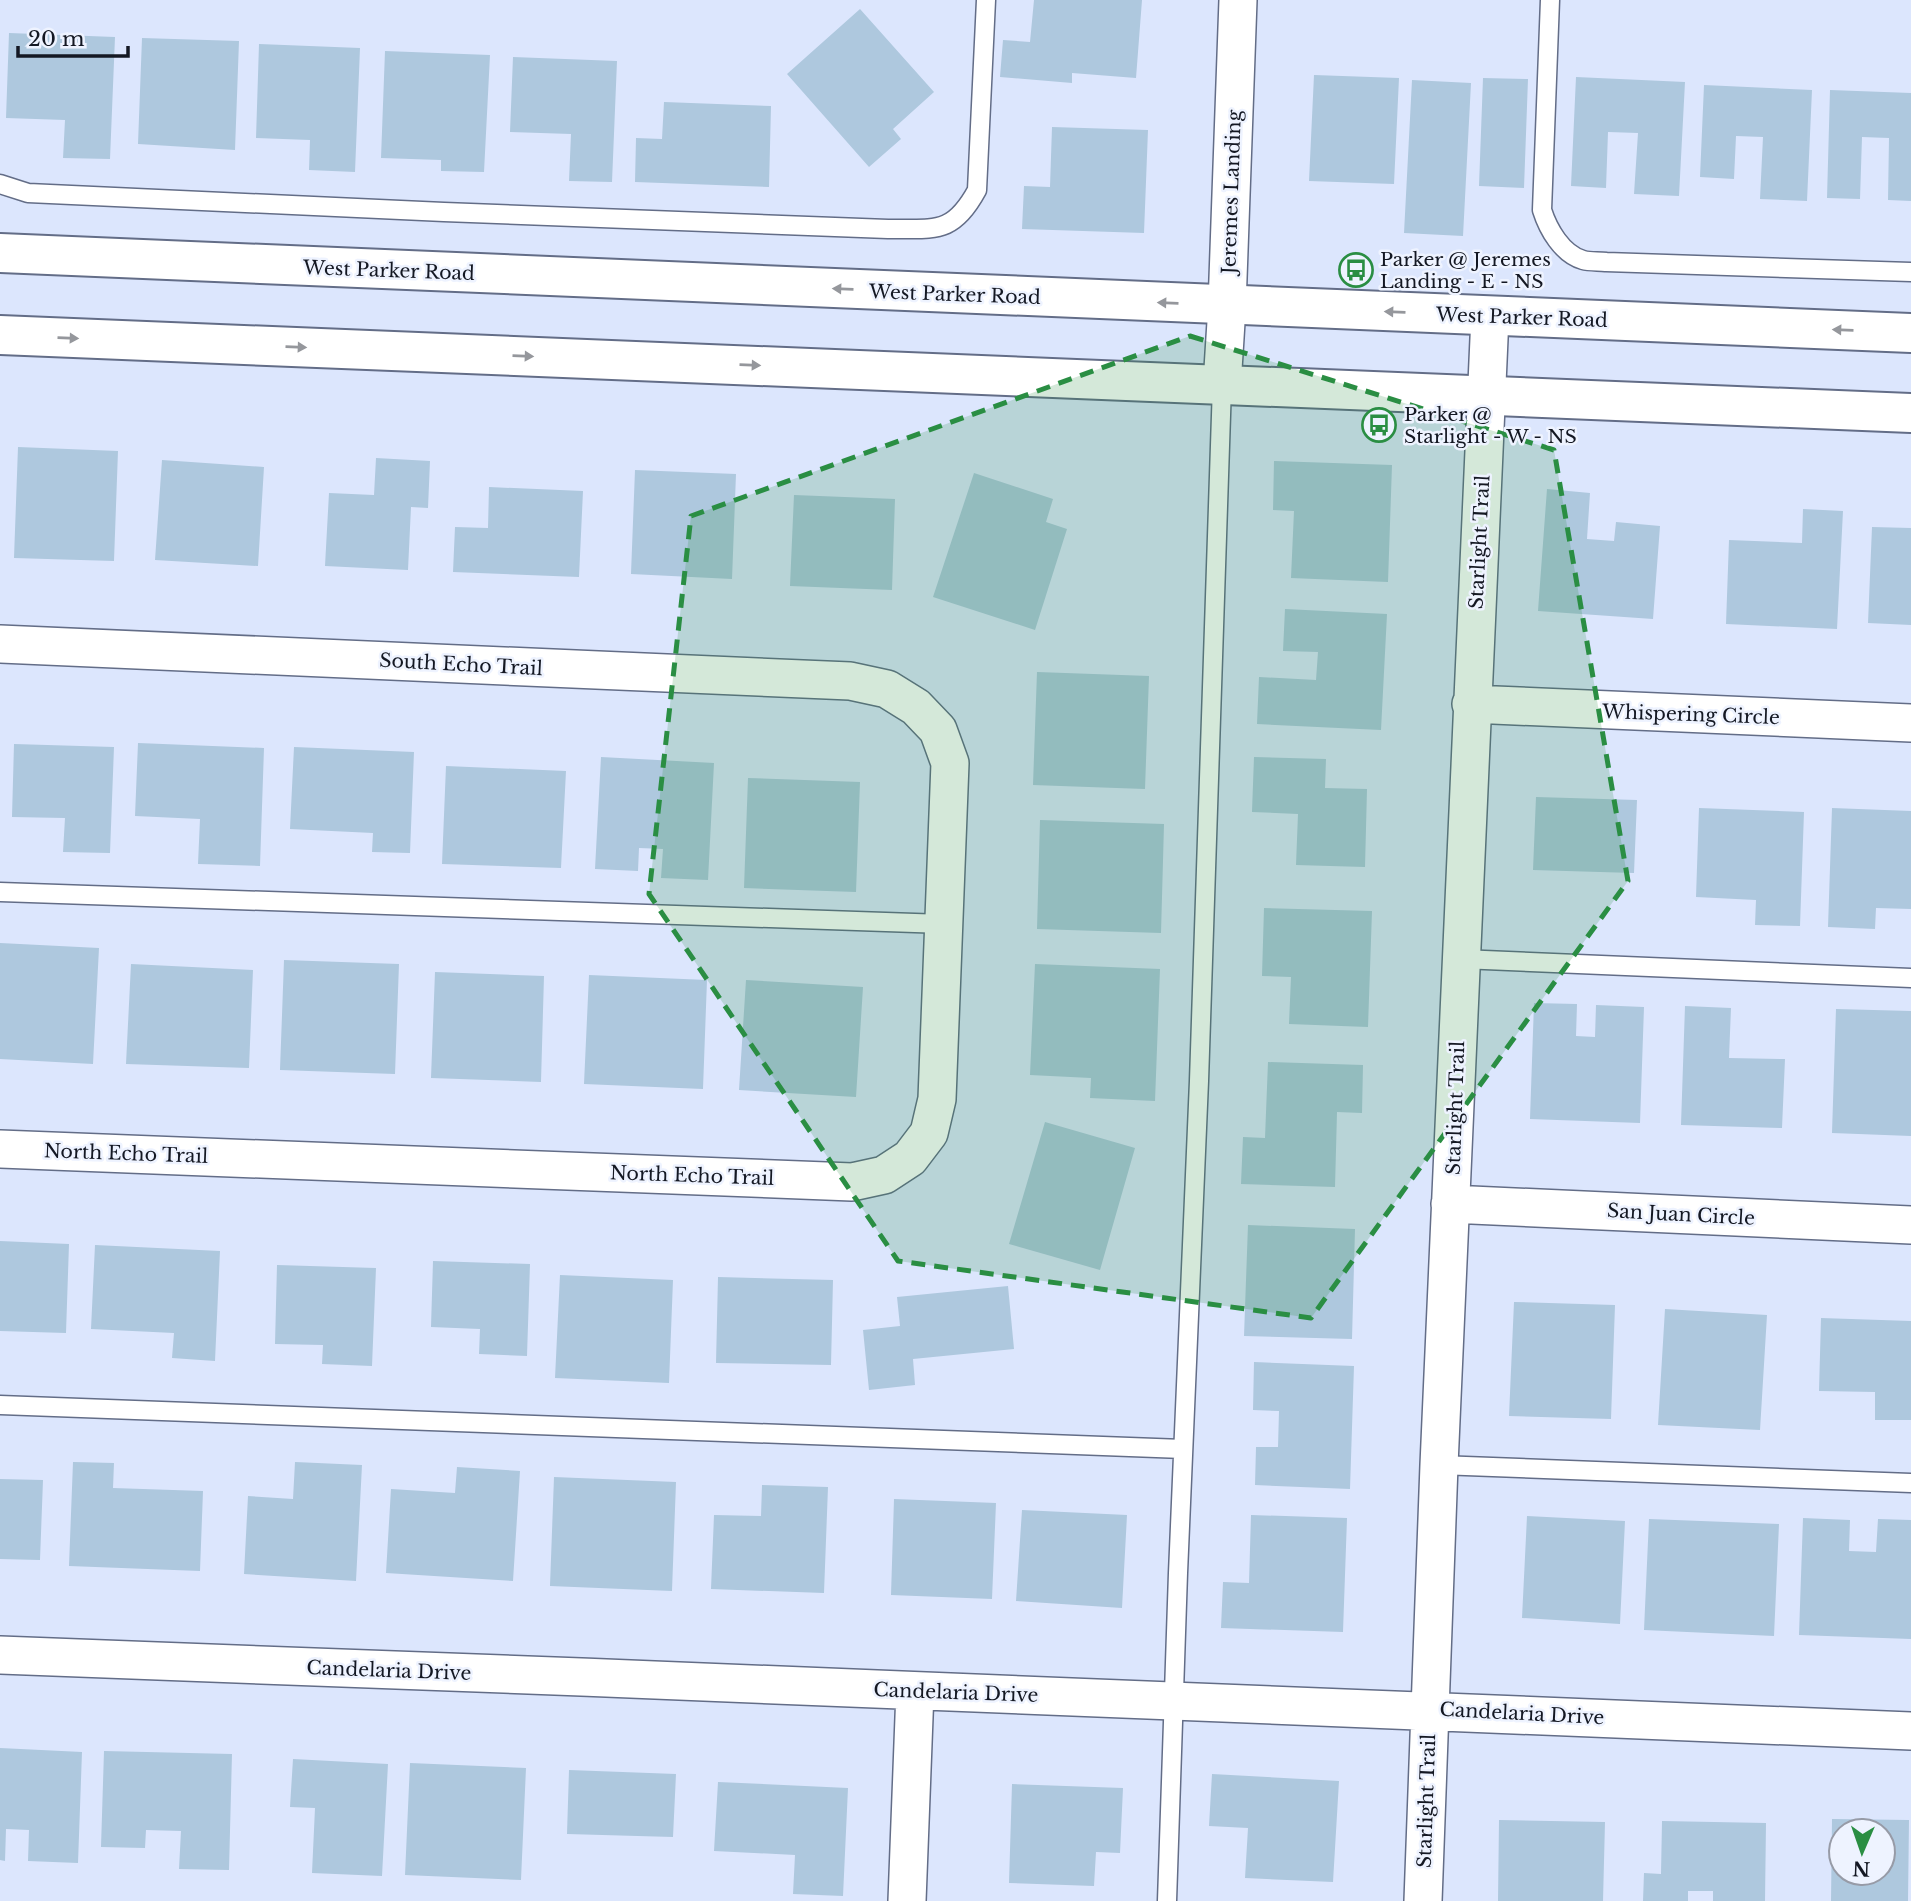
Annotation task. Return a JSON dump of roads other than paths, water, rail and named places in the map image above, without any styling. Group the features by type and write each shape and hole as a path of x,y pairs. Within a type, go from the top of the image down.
{"main road":[{"name":"West Parker Road","path":"0,253 1911,333"},
{"path":"0,335 1911,413"}],"street":[{"name":"Jeremes Landing","path":"1222,385 1238,0"},
{"name":"Starlight Trail","path":"1423,1901 1471,704 1490,316"},
{"name":"South Echo Trail","path":"0,644 850,681 887,690 916,707"},
{"name":"Whispering Circle","path":"1471,704 1911,723"},
{"name":"North Echo Trail","path":"0,1149 852,1182 884,1175 911,1158 929,1133 937,1099 950,764 938,730 916,707"},
{"name":"San Juan Circle","path":"1450,1204 1911,1225"},
{"name":"Candelaria Drive","path":"0,1655 1429,1709 1911,1731"},
{"path":"907,1901 915,1691"}],"lane":[{"path":"0,184 29,193 444,212 888,229 941,228 965,212 977,190 986,0"},
{"path":"1550,0 1542,210 1554,237 1570,253 1583,260 1606,262 1911,272"},
{"path":"1167,1901 1199,1081 1222,385"},
{"path":"0,892 944,924"},
{"path":"1461,959 1911,978"},
{"path":"0,1405 1183,1449"},
{"path":"1439,1465 1911,1483"}],"place":[{"name":"Parker @ Jeremes Landing - E - NS","path":"1356,270"},
{"name":"Parker @ Starlight - W - NS","path":"1379,425"}]}
